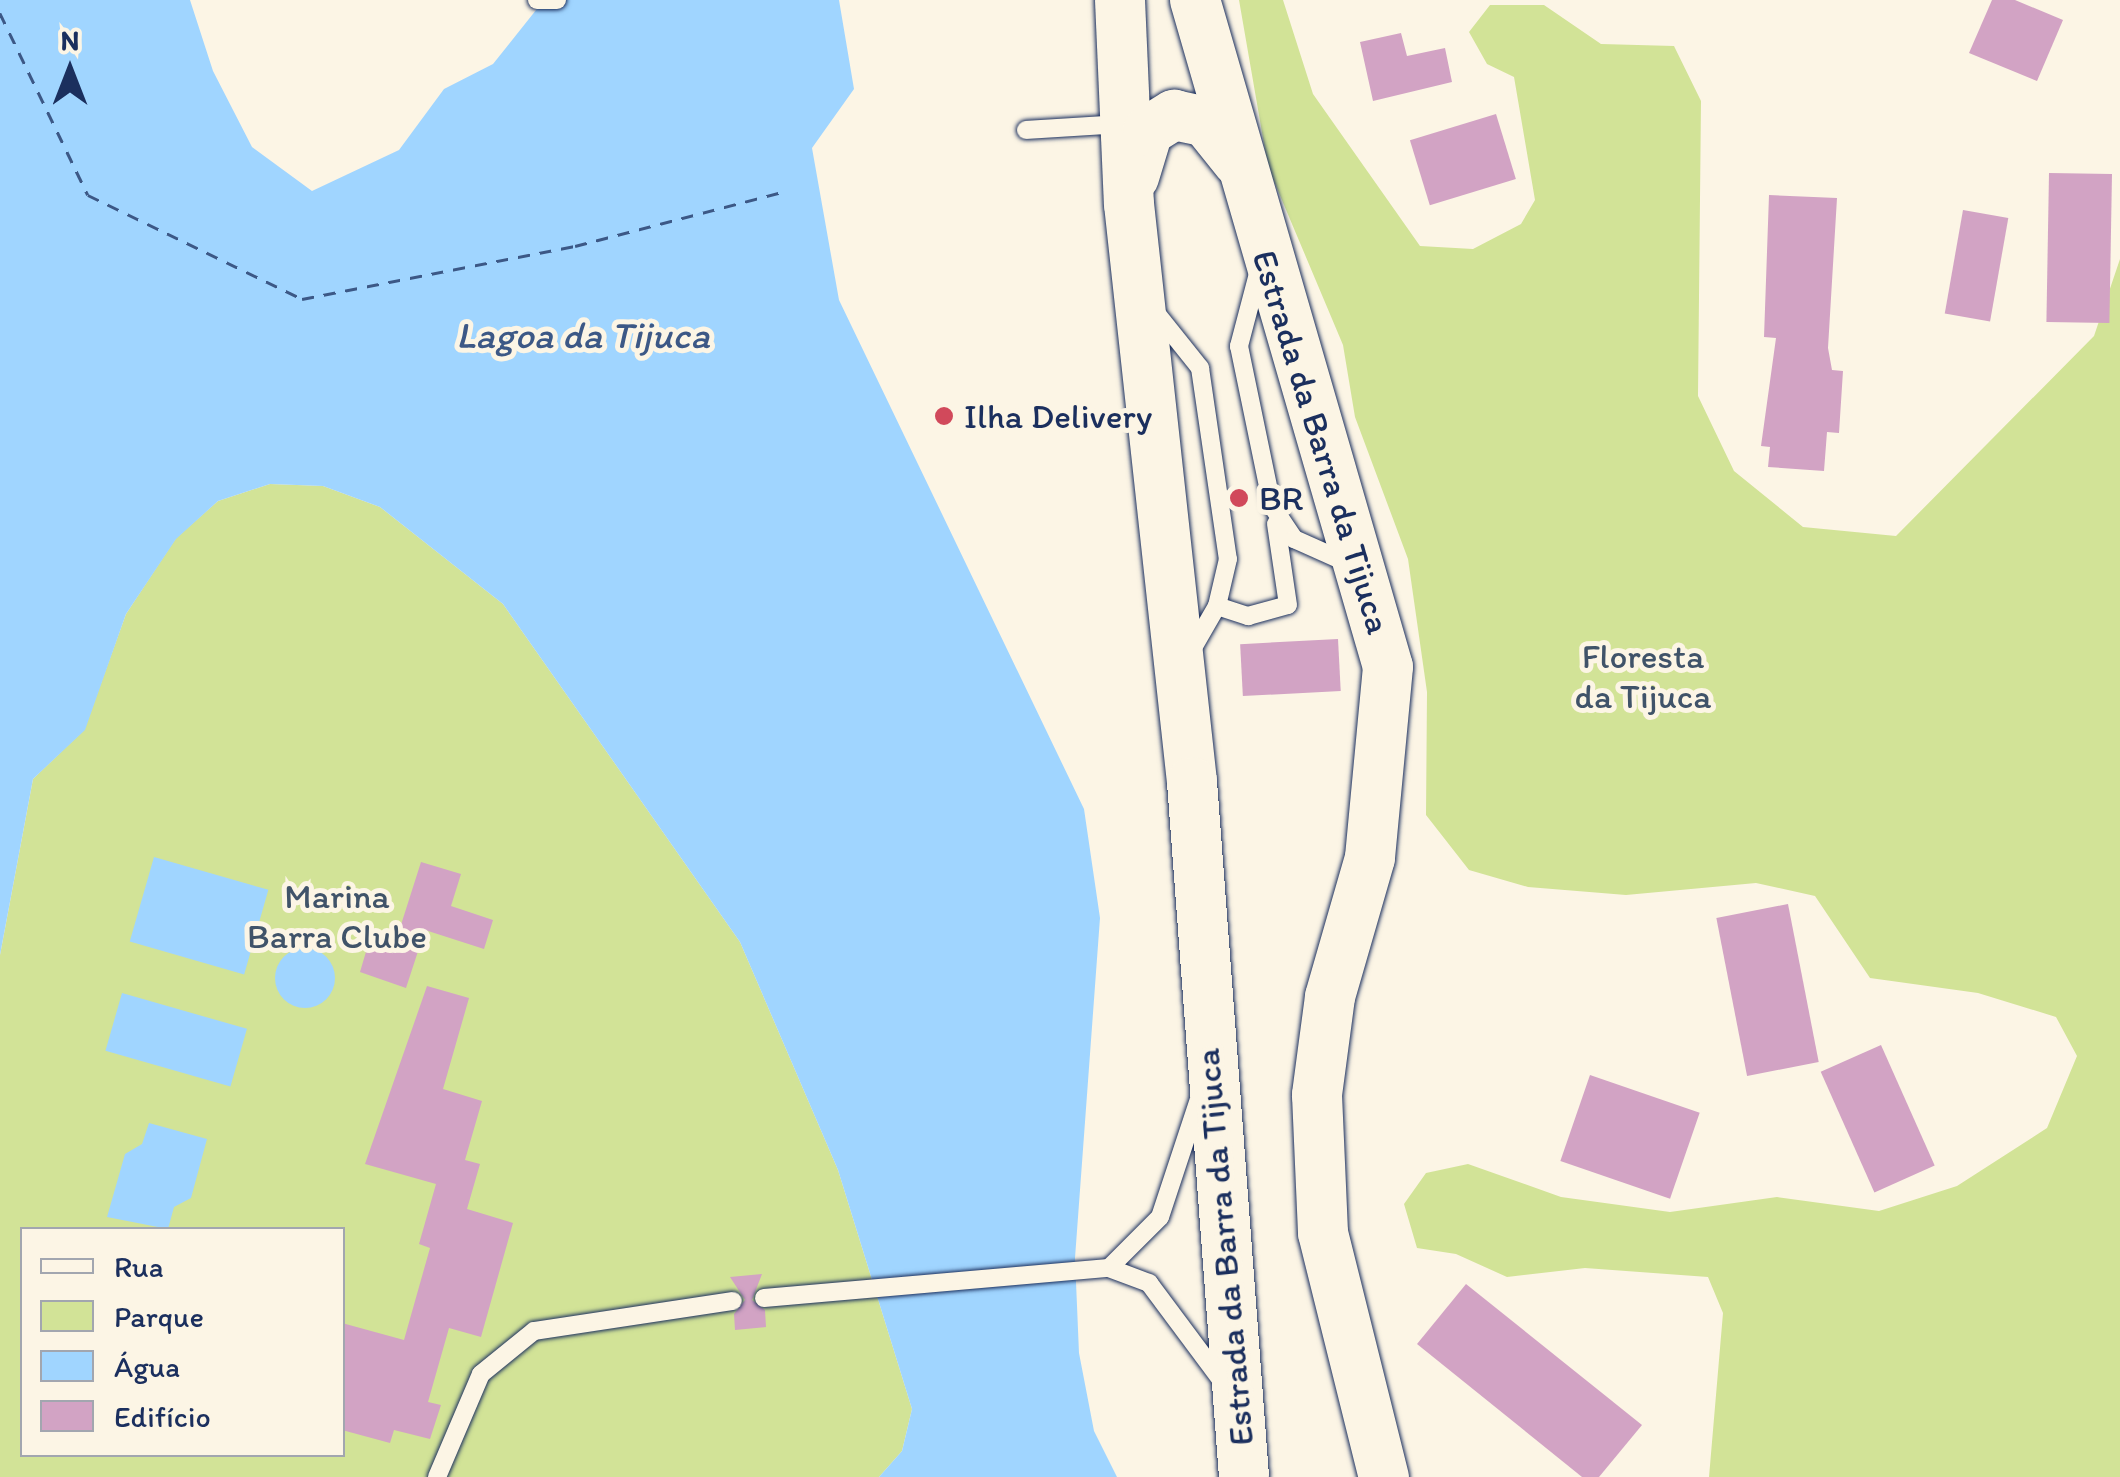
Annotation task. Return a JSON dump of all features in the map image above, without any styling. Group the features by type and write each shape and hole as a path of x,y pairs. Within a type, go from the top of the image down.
{"main road":[{"name":"Estrada da Barra da Tijuca","path":"1120,0 1129,204 1178,673 1233,1398 1246,1472"},
{"name":"Estrada da Barra da Tijuca","path":"1195,0 1265,252 1365,569 1388,667 1384,746 1370,858 1330,997 1317,1095 1323,1233 1377,1469"},
{"path":"1129,204 1148,131 1174,115 1206,122 1244,171"}],"lane":[{"path":"538,0 557,0"},
{"path":"1026,130 1126,124"},
{"path":"1217,606 1248,616 1288,605 1275,517 1239,346 1265,252"},
{"path":"1141,297 1188,348 1204,381 1228,559 1217,606 1178,673"},
{"path":"1275,517 1302,545 1365,569"},
{"path":"1110,1268 1160,1217 1208,1065"},
{"path":"764,1298 1110,1268 1149,1283 1233,1398"},
{"path":"437,1477 481,1374 534,1332 732,1301"}],"green space":[{"name":"Floresta da Tijuca","path":"1239,0 1283,0 1313,94 1420,246 1473,249 1521,224 1535,200 1514,77 1487,64 1469,32 1490,5 1544,5 1601,44 1674,46 1701,101 1698,396 1734,471 1803,527 1896,536 2094,336 2120,259 2120,1477 1709,1477 1723,1313 1708,1277 1585,1268 1507,1277 1456,1254 1417,1248 1404,1204 1426,1173 1468,1164 1561,1197 1670,1212 1777,1197 1879,1211 1957,1186 2047,1128 2077,1056 2056,1017 1978,993 1870,978 1815,896 1756,883 1626,895 1528,887 1469,870 1426,815 1427,692 1408,559 1355,417 1343,345 1268,167"},
{"name":"Marina Barra Clube","path":"270,484 323,486 380,507 503,604 740,942 838,1170 912,1409 902,1451 879,1477 0,1477 0,955 33,779 84,730 126,614 176,538 218,501"}],"water":[{"name":"Lagoa da Tijuca","path":"0,0 190,0 213,71 252,147 312,191 399,150 444,89 493,64 544,0 839,0 854,89 812,148 839,300 1084,809 1100,918 1075,1258 1079,1353 1094,1431 1117,1477 879,1477 902,1451 912,1409 838,1170 740,942 503,604 380,507 323,486 270,484 218,501 176,539 126,614 85,730 33,779 0,955"},
{"path":"154,857 268,890 244,974 130,942"},
{"path":"305,948 326,957 335,978 326,999 305,1008 284,999 275,978 284,957"},
{"path":"122,993 247,1029 230,1087 105,1051"},
{"path":"149,1123 207,1139 191,1198 174,1207 169,1227 107,1217 125,1154 142,1144"}],"building":[{"path":"1992,0 2015,0 2063,20 2037,81 1969,53"},
{"path":"1401,33 1407,56 1445,48 1452,82 1373,101 1360,42"},
{"path":"1496,114 1516,179 1430,205 1410,140"},
{"path":"2049,173 2112,174 2109,323 2046,322"},
{"path":"1769,195 1837,198 1828,348 1832,370 1843,371 1839,433 1827,432 1824,471 1768,467 1770,447 1761,446 1776,338 1764,337"},
{"path":"1963,210 2008,218 1990,321 1945,313"},
{"path":"1338,639 1341,691 1243,696 1240,644"},
{"path":"421,862 461,874 451,906 493,920 484,949 425,930 406,988 360,972 368,945 392,953"},
{"path":"1788,904 1819,1062 1747,1076 1716,918"},
{"path":"427,986 469,998 443,1089 482,1101 465,1160 480,1164 467,1209 513,1223 481,1337 449,1328 428,1402 441,1405 430,1439 394,1430 390,1443 345,1431 345,1324 404,1340 430,1248 419,1244 436,1184 365,1164"},
{"path":"1881,1045 1935,1166 1874,1192 1821,1072"},
{"path":"1590,1075 1700,1113 1670,1199 1560,1161"},
{"path":"762,1274 752,1300 765,1310 766,1327 735,1330 734,1314 745,1300 730,1277"},
{"path":"1466,1284 1642,1425 1599,1477 1582,1477 1417,1344"}],"ferry route":[{"path":"0,13 88,195 302,299 575,246 783,192"}],"place":[{"name":"Ilha Delivery","path":"944,416"},
{"name":"BR","path":"1239,498"}]}
